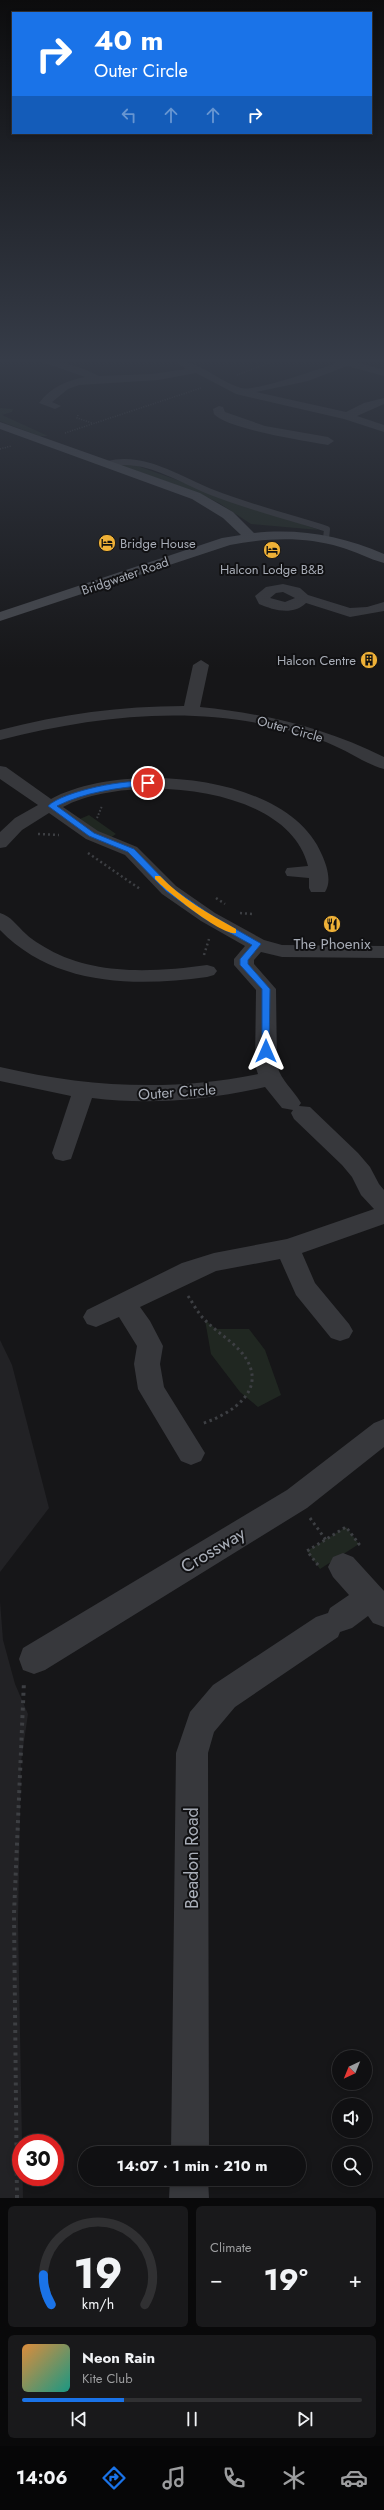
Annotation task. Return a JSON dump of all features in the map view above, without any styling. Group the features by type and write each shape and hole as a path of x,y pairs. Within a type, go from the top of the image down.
{"street":[{"path":"104,463 196,496 228,515 250,536"},
{"name":"Bridgwater Road","path":"0,618 227,541 250,536 273,534 326,539 363,550 384,559"},
{"path":"303,598 342,612 359,614 384,606"},
{"path":"191,711 201,665"},
{"name":"Outer Circle","path":"0,735 50,720 77,716 129,711 191,711 252,718 300,730 335,741 384,764"},
{"path":"0,771 92,834 131,851 169,890 208,917 257,944 282,951 384,952"},
{"path":"5,838 31,816 72,796 122,785 156,784 208,788 246,799 269,810 285,821 311,846 318,880 294,872"},
{"path":"0,919 9,930 41,953 67,964 119,976 180,984 207,971"},
{"path":"257,944 236,967 266,989 266,1064 270,1079 296,1108 350,1159 362,1173 369,1189 384,1204"},
{"name":"Outer Circle","path":"0,1074 84,1091 137,1095 210,1091 270,1079"},
{"path":"63,1153 84,1091"},
{"path":"96,1317 176,1278 214,1262 288,1248 384,1215"},
{"path":"288,1248 305,1288 340,1332"},
{"path":"123,1304 141,1328 150,1346 147,1364 151,1389 191,1453"},
{"name":"Crossway","path":"34,1659 297,1500 384,1430"},
{"path":"344,1567 377,1605"},
{"name":"Beadon Road","path":"190,2146 192,2050 192,1753 201,1723 224,1696 334,1623 377,1605"},
{"path":"189,2186 189,2198"}],"lane":[{"path":"108,464 117,463"},
{"path":"132,463 178,476 211,492 327,528 326,539"}],"path":[{"path":"5,838 60,835"},
{"path":"84,851 146,894"},
{"path":"239,913 254,914"},
{"path":"207,971 201,964 209,937 217,941 235,932"},
{"path":"176,1278 205,1320 238,1348 248,1363 252,1377 252,1388 227,1416 178,1432"},
{"path":"17,2198 14,1914 23,1684 34,1659"}],"shaded area":[{"path":"128,463 319,530 251,524 219,503 196,492 120,465"},
{"path":"89,815 116,834 107,840 73,822"},
{"path":"205,1320 216,1329 249,1329 265,1350 281,1395 258,1407 240,1392 211,1354"},
{"path":"0,1340 12,1365 49,1508 0,1572"},
{"path":"346,1527 359,1544 320,1569 307,1551"},
{"path":"0,1601 3,1640 15,1684 28,1714 21,1762 18,1921 22,2134 12,2134 12,2186 23,2186 23,2198 0,2198"}],"slow traffic":[{"path":"157,877 169,890 208,917 234,931"}],"place":[{"name":"Bridge House","path":"107,543"},
{"name":"Halcon Lodge B&B","path":"272,550"},
{"name":"Halcon Centre","path":"369,660"},
{"name":"The Phoenix","path":"332,924"}],"route":[{"path":"148,783 122,785 72,796 52,806 92,834 122,845 131,851 169,890 208,917 257,944 244,959 244,965 246,969 266,989 266,1051"}]}
